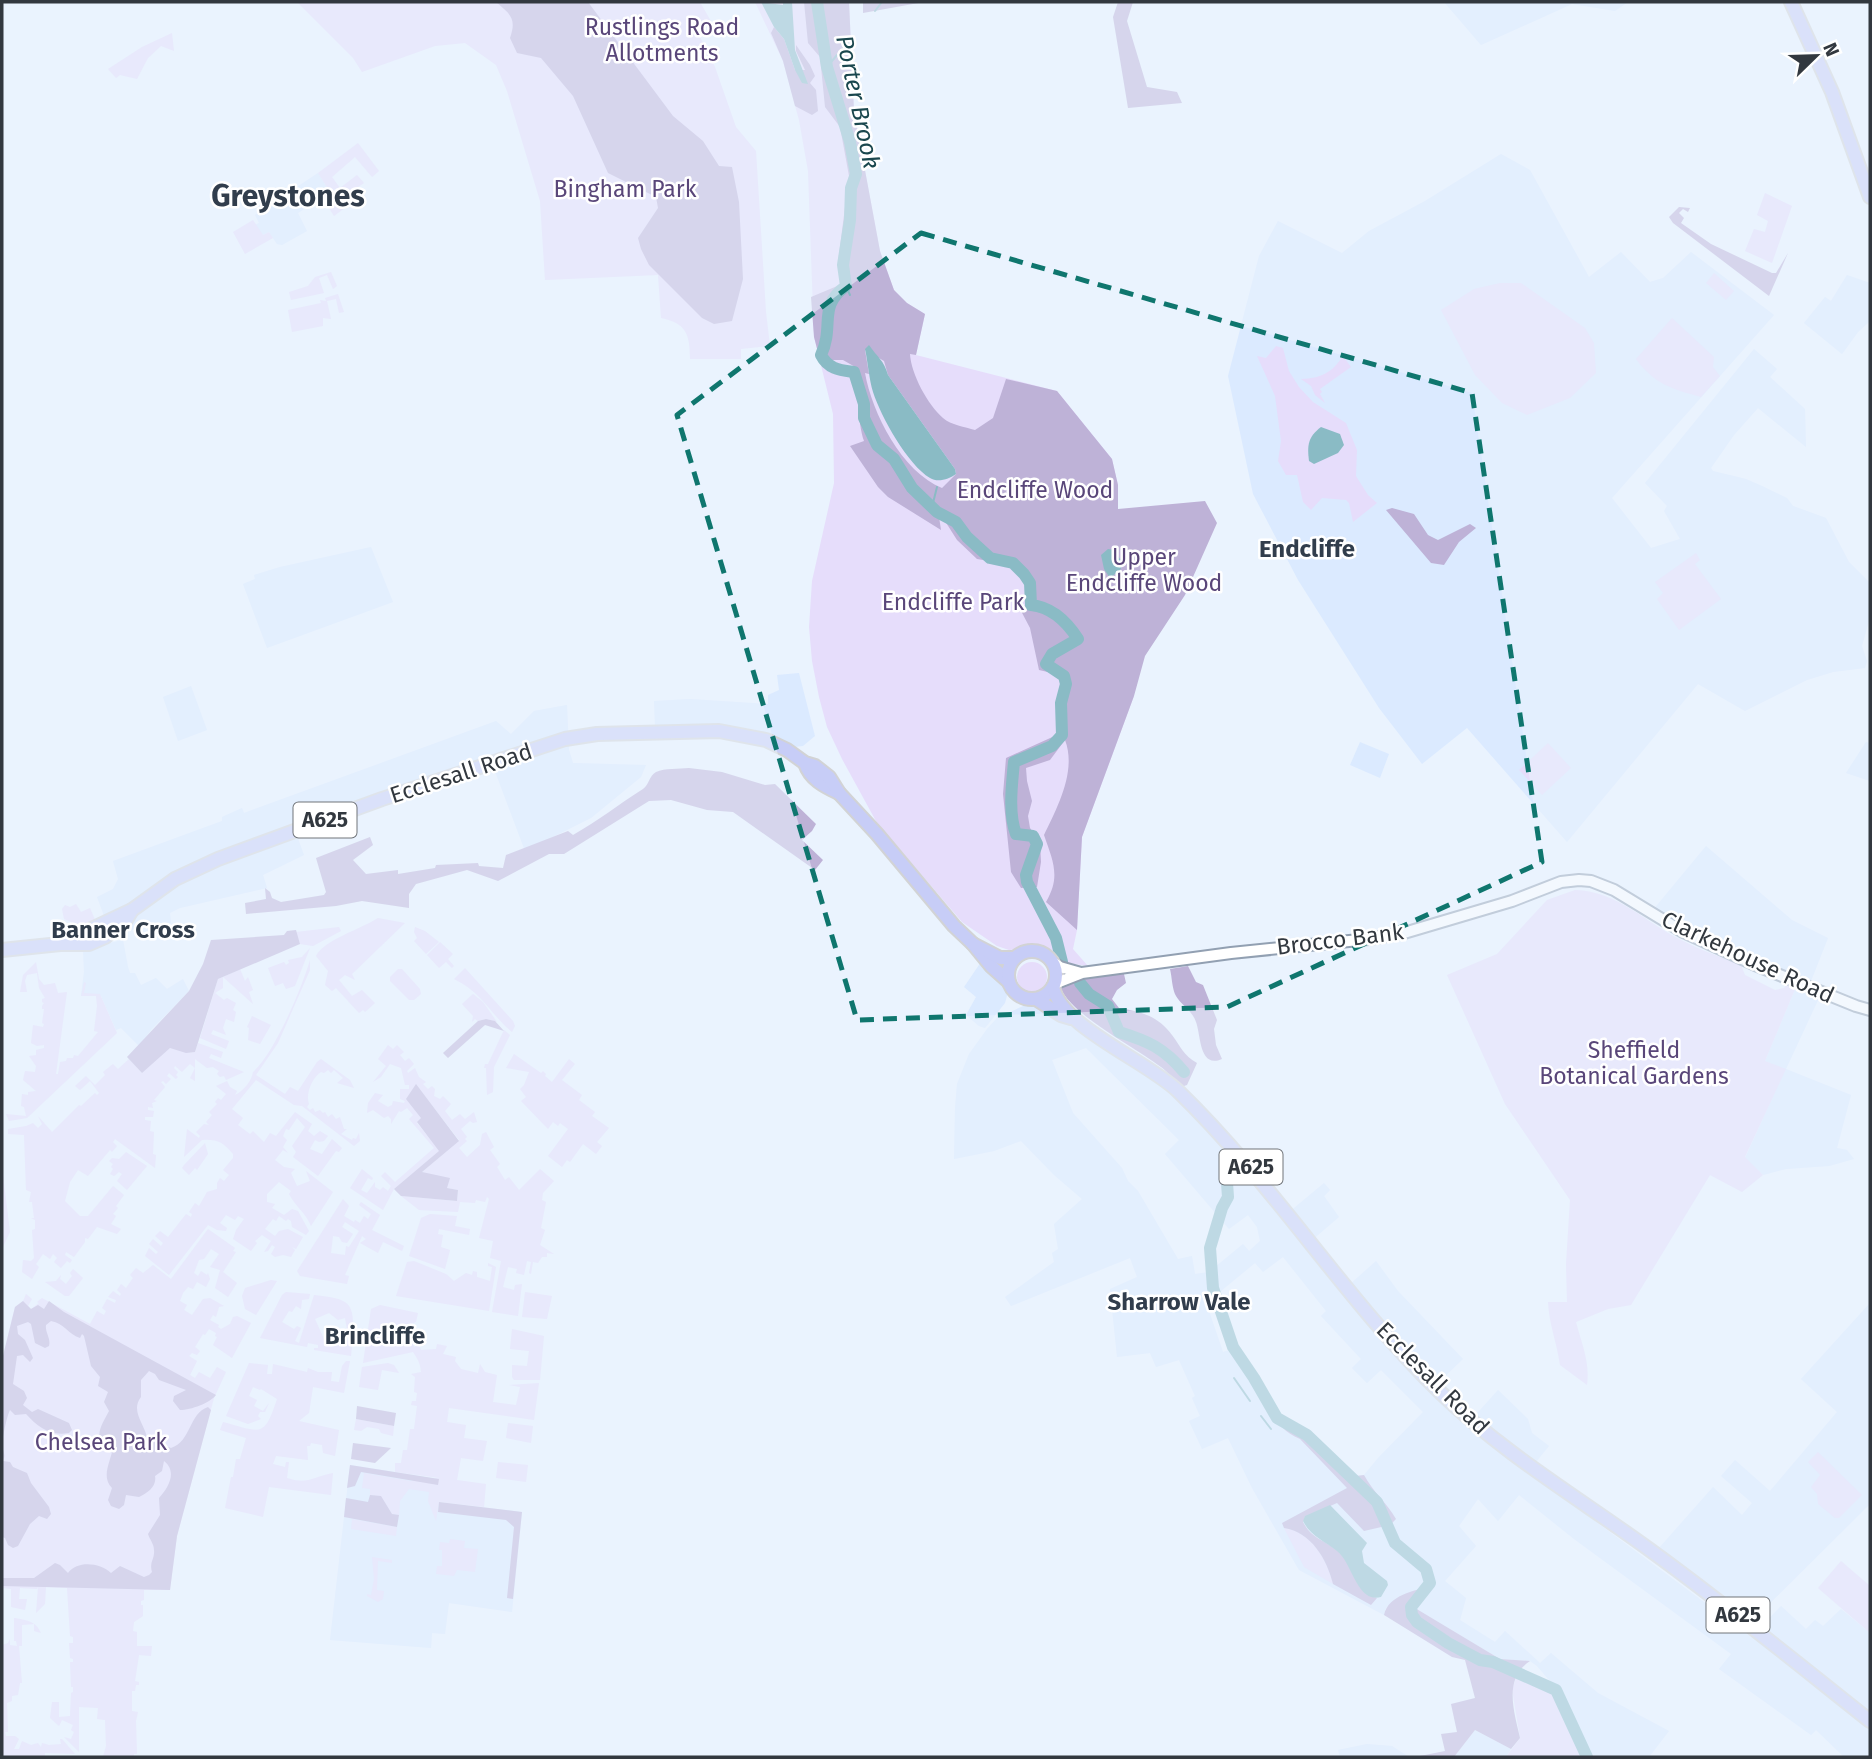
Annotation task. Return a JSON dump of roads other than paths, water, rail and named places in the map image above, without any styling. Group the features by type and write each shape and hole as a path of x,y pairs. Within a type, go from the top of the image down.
{"main road":[{"path":"1791,2 1832,92 1870,197"},
{"name":"Ecclesall Road","path":"60,944 132,910 175,880 223,858 391,796 577,736 702,730 735,733 766,740 818,768 954,926 1009,982"},
{"name":"Brocco Bank","path":"1054,985 1082,973 1404,933 1512,901 1561,882 1591,881"},
{"name":"Clarkehouse Road","path":"1591,881 1614,890 1683,932 1870,1010"},
{"name":"Ecclesall Road","path":"60,944 89,944 105,937 126,920 132,910"},
{"name":"A625","path":"2,950 60,944"},
{"name":"Ecclesall Road","path":"973,944 1000,958 1015,958"},
{"name":"A625","path":"1015,958 1033,951 1045,955 1055,968 1054,985"},
{"path":"1009,982 1009,968 1015,958"},
{"name":"Brocco Bank","path":"1051,961 1060,967 1082,973"},
{"name":"A625","path":"1009,982 1020,996 1035,999"},
{"path":"1035,999 1049,992 1054,985"},
{"name":"Ecclesall Road","path":"1054,985 1058,1002 1071,1018"},
{"name":"Ecclesall Road","path":"1035,999 1136,1059 1179,1092 1253,1170 1399,1351 1467,1417 1754,1626 1870,1721"}],"waterway":[{"name":"Porter Brook","path":"817,2 827,67 850,142 856,174 851,188 850,220 843,265 846,286 837,294 829,309 827,335 821,355 831,366 854,372 864,404 864,418 877,445 894,459 912,488 937,512 956,522 967,537 990,558 1013,563 1030,583 1031,605 1058,616 1078,639 1052,654 1046,664 1064,676 1066,684 1061,703 1062,735 1052,746 1014,762 1011,808 1016,834 1033,836 1037,844 1026,875 1027,882 1056,938 1062,962"},
{"path":"875,11 882,2"},
{"path":"842,50 852,38"},
{"path":"827,67 837,55"},
{"path":"846,286 850,295"},
{"path":"932,507 937,487"},
{"name":"Porter Brook","path":"1080,983 1089,994 1108,1006 1119,1032 1155,1046 1184,1072"},
{"name":"Porter Brook","path":"1225,1155 1228,1197 1210,1248 1213,1288 1233,1347 1277,1418 1307,1435 1377,1502 1395,1543 1426,1569 1430,1583 1411,1607 1417,1622 1480,1660 1493,1662 1556,1690 1587,1757"},
{"path":"1234,1378 1250,1401"},
{"path":"1261,1416 1271,1429"}],"district":[{"name":"Greystones","path":"288,196"},
{"name":"Endcliffe","path":"1307,549"},
{"name":"Banner Cross","path":"123,930"},
{"name":"Sharrow Vale","path":"1179,1302"},
{"name":"Brincliffe","path":"375,1336"}],"park label":[{"name":"Rustlings Road Allotments","path":"662,40"},
{"name":"Bingham Park","path":"625,189"},
{"name":"Endcliffe Wood","path":"1035,490"},
{"name":"Upper Endcliffe Wood","path":"1144,570"},
{"name":"Endcliffe Park","path":"953,602"},
{"name":"Sheffield Botanical Gardens","path":"1634,1063"},
{"name":"Chelsea Park","path":"101,1442"}]}
